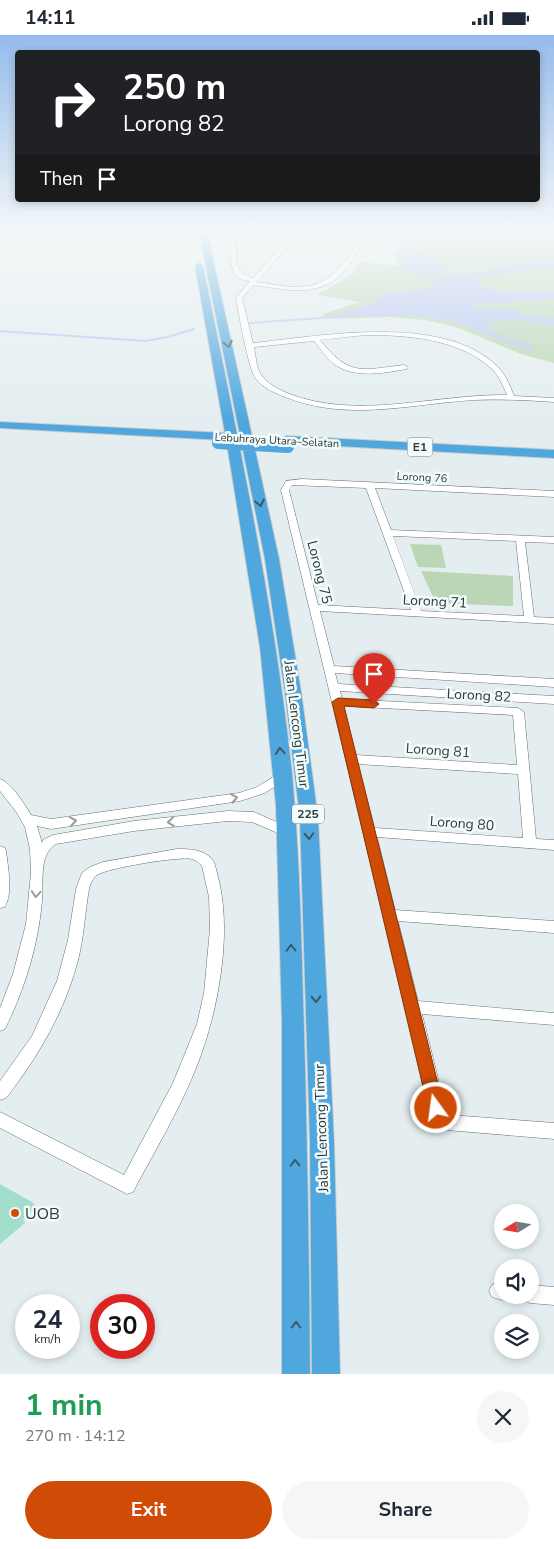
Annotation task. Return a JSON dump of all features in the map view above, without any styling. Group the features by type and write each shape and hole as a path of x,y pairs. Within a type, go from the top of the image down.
{"highway":[{"name":"Jalan Lencong Timur","path":"204,294 252,540 269,643 283,775 291,930 296,1163 296,1374"},
{"name":"Jalan Lencong Timur","path":"217,294 234,367 272,559 294,692 309,818 322,1143 326,1374"},
{"name":"Lebuhraya Utara–Selatan","path":"0,425 220,440"},
{"name":"Lebuhraya Utara–Selatan","path":"0,433 554,454"},
{"name":"Lebuhraya Utara–Selatan","path":"287,443 554,460"}],"street":[{"path":"242,294 239,298 256,373 263,383 298,401 317,405 364,409 457,399 511,397 554,400"},
{"path":"250,345 384,333 417,337 460,348 494,367 511,397"},
{"path":"316,339 335,362 344,367 366,371 404,367"},
{"name":"Lorong 76","path":"289,483 302,482 554,494"},
{"name":"Lorong 75","path":"289,483 285,490 439,1115 446,1122 554,1131"},
{"path":"370,486 417,614"},
{"path":"387,533 554,540"},
{"path":"520,539 529,619"},
{"name":"Lorong 71","path":"315,608 554,621"},
{"path":"330,669 554,683"},
{"path":"334,687 554,700"},
{"name":"Lorong 82","path":"338,702 518,712 530,843"},
{"name":"Lorong 81","path":"352,759 523,770"},
{"path":"25,817 45,824 52,824 240,797 262,790 283,775"},
{"path":"0,783 13,798 25,817 31,829 38,859 35,910 30,944 13,998 0,1024"},
{"path":"38,859 48,843 53,840 134,826 244,816 265,821 287,832"},
{"name":"Lorong 80","path":"369,832 554,845"},
{"path":"0,851 2,865 0,903"},
{"path":"0,1093 26,1057 49,1017 65,980 75,941 86,878 96,869 146,859 191,854 205,861 208,864 216,897 217,929 210,993 204,1024 193,1056 159,1129 127,1185 0,1120"},
{"path":"389,915 554,927"},
{"path":"411,1007 554,1019"},
{"path":"539,1295 554,1296"}],"green space":[{"path":"554,294 554,363 521,354 456,327 425,320 390,317 326,319 323,314 360,302 317,295"},
{"path":"410,544 441,545 446,568 418,567"},
{"path":"421,571 513,576 513,606 438,603 434,599"}],"water":[{"path":"384,294 554,294 554,299 547,300 473,304 477,308 515,311 527,315 554,318 554,326 528,321 508,320 491,323 485,327 509,340 533,345 531,350 513,345 459,323 427,317 362,316 330,318 375,303"}],"building":[{"name":"UOB","path":"0,1184 32,1202 37,1207 23,1219 25,1223 0,1244"}],"waterway":[{"path":"250,323 333,317"},
{"path":"0,331 145,341 168,337 194,329"}],"place":[{"name":"UOB","path":"15,1213"}],"route":[{"path":"374,704 338,702 436,1108"}]}
